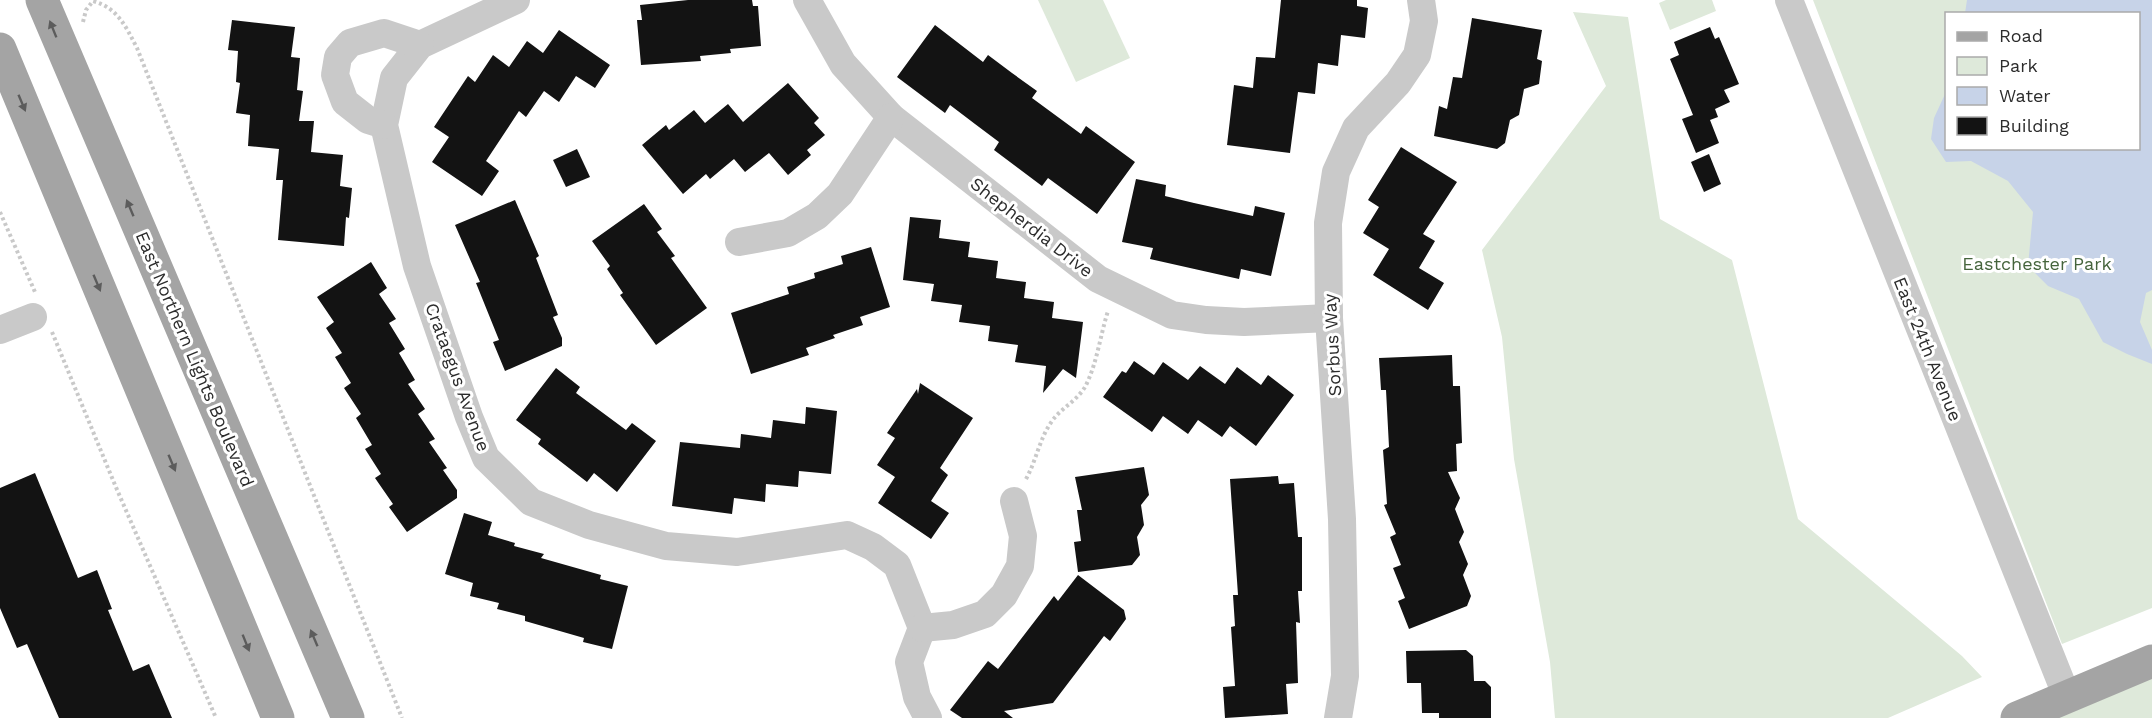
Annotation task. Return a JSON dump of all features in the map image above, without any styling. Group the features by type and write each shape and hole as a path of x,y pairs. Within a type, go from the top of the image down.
{"main road":[{"name":"East Northern Lights Boulevard","path":"42,0 348,718"},
{"path":"0,49 278,718"},
{"path":"2017,718 2152,661"}],"street":[{"path":"420,45 384,33 350,43 338,57 335,75 345,102 368,120 384,125 394,78 420,45 516,0"},
{"name":"Shepherdia Drive","path":"807,0 843,64 891,117 1098,279 1172,315 1244,322 1329,318"},
{"name":"Sorbus Way","path":"1338,718 1345,676 1342,531 1329,318 1328,223 1336,172 1356,128 1398,83 1417,55 1424,21 1421,0"},
{"name":"East 24th Avenue","path":"1788,0 2067,697"},
{"path":"739,242 788,233 816,216 840,194 891,117"},
{"name":"Crataegus Avenue","path":"384,125 417,266 469,417 486,458 531,502 589,525 666,546 737,552 848,535 873,547 897,565 922,628"},
{"path":"0,330 40,313"},
{"path":"928,718 917,697 909,662 922,628 953,625 985,614 1004,595 1020,566 1023,536 1014,501"}],"path":[{"path":"84,22 86,10 93,1 106,5 123,22 137,48 402,718"},
{"path":"0,212 40,313 216,718"},
{"path":"1014,501 1035,463 1043,436 1052,422 1085,386 1110,308"}],"green space":[{"path":"1038,0 1103,0 1130,58 1076,82"},
{"path":"1666,0 1712,0 1716,11 1670,30 1659,3"},
{"name":"Eastchester Park","path":"1813,0 2152,0 2152,608 2062,644"},
{"path":"1573,12 1628,17 1660,219 1732,260 1798,519 1962,656 1982,677 1888,718 1555,718 1550,662 1514,459 1502,337 1482,250 1606,86"},
{"path":"2152,667 2152,718 2043,718"}],"water":[{"path":"1967,0 2152,0 2152,290 2146,293 2140,322 2152,350 2152,364 2103,342 2079,299 2048,286 2028,266 2033,212 2008,181 1971,161 1946,162 1931,139 1934,118 1945,94 1945,150 2140,150 2140,12 1965,12"}],"building":[{"path":"688,0 752,0 753,6 758,6 761,46 730,49 731,53 700,56 701,61 641,65 637,20 642,20 640,5"},
{"path":"1281,0 1357,0 1357,6 1368,8 1365,38 1341,35 1338,66 1318,63 1315,94 1298,92 1290,153 1227,145 1234,85 1253,88 1256,57 1275,58"},
{"path":"1472,18 1542,30 1537,59 1542,61 1539,84 1524,89 1519,115 1510,120 1505,143 1497,149 1434,136 1439,106 1447,109 1453,77 1462,78"},
{"path":"232,20 295,27 291,57 300,58 297,90 303,91 299,121 314,121 311,152 343,155 340,186 352,188 349,218 346,217 344,246 278,240 283,180 276,180 279,149 248,146 250,115 236,113 240,83 236,82 238,51 228,50"},
{"path":"935,25 983,62 988,55 1037,91 1032,98 1081,134 1086,126 1135,162 1097,214 1048,178 1042,186 994,150 999,142 950,105 945,113 897,77"},
{"path":"1710,27 1715,39 1719,37 1739,84 1724,90 1730,102 1715,109 1718,117 1710,120 1719,143 1696,153 1682,119 1693,115 1670,59 1679,55 1674,42"},
{"path":"559,30 610,65 595,88 576,76 559,102 544,91 526,117 519,111 486,161 499,171 482,196 432,162 449,137 434,127 468,76 475,82 493,55 509,67 527,41 543,53"},
{"path":"788,83 819,118 814,123 825,135 807,150 811,155 788,175 769,153 745,172 734,159 710,179 706,174 683,194 642,145 666,125 669,130 694,110 705,123 728,104 743,122"},
{"path":"1401,147 1457,182 1423,234 1435,241 1419,268 1444,283 1428,310 1373,275 1389,249 1363,233 1379,207 1368,200"},
{"path":"577,149 590,177 566,187 553,160"},
{"path":"1709,154 1721,184 1704,192 1691,162"},
{"path":"1136,179 1166,185 1165,196 1194,203 1253,216 1255,206 1285,213 1271,276 1241,269 1239,279 1150,259 1153,248 1122,242"},
{"path":"515,200 539,256 536,258 558,315 553,317 562,338 562,346 505,371 493,342 499,340 476,283 480,282 455,225"},
{"path":"644,204 662,229 657,232 675,256 671,258 707,308 656,345 620,295 623,293 607,269 610,266 592,241"},
{"path":"910,217 941,220 939,238 970,242 968,257 998,261 996,278 1026,282 1024,298 1054,302 1052,318 1083,322 1076,378 1063,369 1043,393 1046,366 1015,362 1018,345 988,341 990,326 959,322 962,305 931,301 934,284 903,280"},
{"path":"871,247 890,307 860,317 863,325 833,335 835,338 806,348 809,355 751,374 731,313 789,294 787,287 815,278 814,273 843,264 841,256"},
{"path":"371,262 387,288 379,294 396,319 389,323 405,349 399,353 415,380 408,384 425,409 418,414 435,439 429,442 447,468 443,470 457,490 457,498 407,532 389,507 393,504 375,478 381,474 365,449 372,445 356,418 361,414 344,388 351,383 335,357 342,353 326,328 334,322 317,297"},
{"path":"1452,355 1453,386 1460,386 1462,443 1456,444 1457,471 1448,472 1460,498 1455,509 1464,532 1459,542 1468,564 1463,575 1471,596 1467,606 1409,629 1398,601 1405,598 1393,568 1401,565 1390,537 1396,534 1384,505 1387,504 1383,450 1389,447 1386,390 1381,390 1379,358"},
{"path":"1134,361 1154,375 1163,362 1188,380 1200,366 1225,384 1237,367 1261,385 1268,375 1294,395 1256,446 1230,426 1222,437 1198,420 1188,434 1163,416 1152,432 1103,397 1122,371 1126,373"},
{"path":"556,368 580,387 576,393 626,430 632,423 656,441 617,492 594,473 587,482 538,444 541,439 516,420"},
{"path":"920,383 973,418 940,468 948,475 931,501 949,513 931,539 878,503 895,477 877,465 895,438 887,433 917,389 918,394"},
{"path":"806,407 837,411 831,474 799,471 798,487 766,484 765,502 734,498 732,514 672,506 680,442 740,448 741,434 771,438 773,420 805,424"},
{"path":"1144,467 1149,495 1141,505 1144,525 1137,537 1140,555 1132,565 1078,572 1074,542 1081,541 1077,510 1082,510 1075,477"},
{"path":"35,473 78,578 97,570 112,609 108,610 133,671 149,664 172,718 59,718 27,644 17,648 0,608 0,488"},
{"path":"1278,476 1279,484 1294,483 1298,537 1302,537 1302,591 1298,591 1300,623 1296,622 1298,683 1286,684 1288,714 1225,718 1223,687 1235,686 1231,627 1235,626 1233,595 1238,595 1230,479"},
{"path":"464,513 492,522 488,535 515,543 514,546 544,554 541,558 601,575 600,579 628,586 612,649 583,642 584,638 525,621 525,616 497,609 499,603 470,596 473,583 445,574"},
{"path":"1078,575 1124,610 1126,619 1110,641 1104,636 1053,703 1004,711 1013,718 962,718 950,710 988,661 998,669 1054,596 1058,601"},
{"path":"1466,650 1473,656 1474,681 1485,681 1491,687 1491,718 1439,718 1439,713 1422,713 1421,683 1407,683 1406,651"}]}
